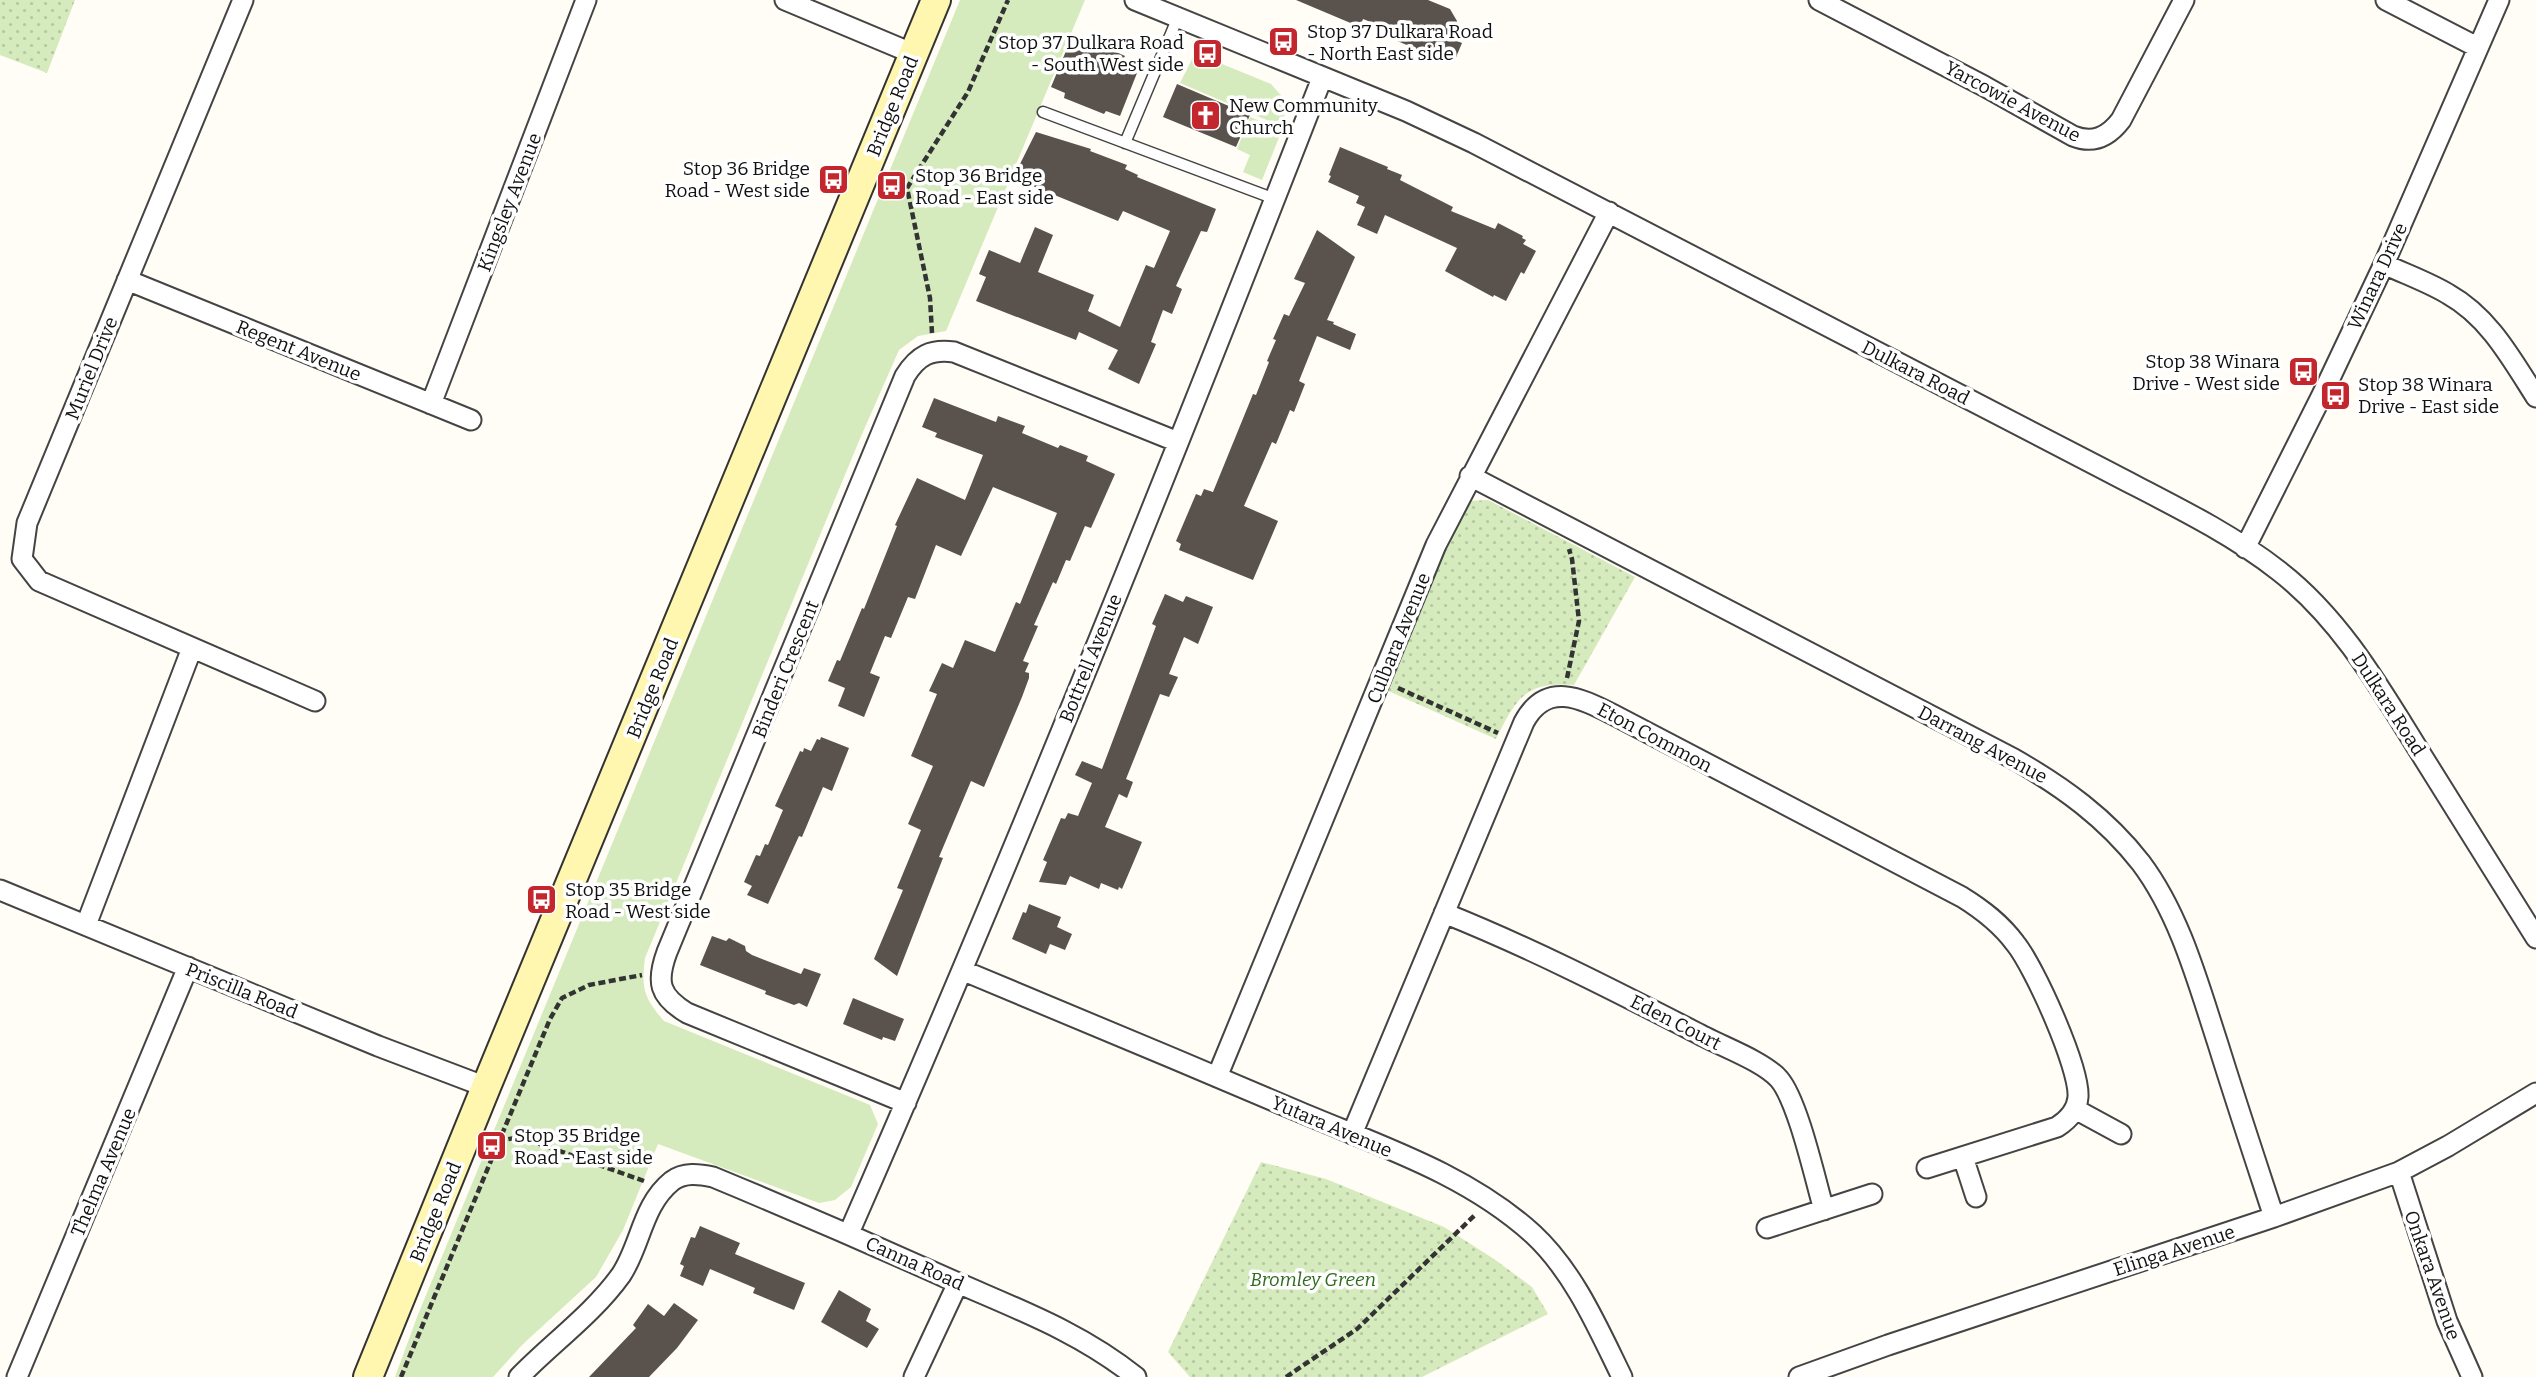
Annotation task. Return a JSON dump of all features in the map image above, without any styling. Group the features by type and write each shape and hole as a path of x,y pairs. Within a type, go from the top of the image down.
{"main road":[{"name":"Bridge Road","path":"368,1377 936,0"}],"street":[{"name":"Muriel Drive","path":"243,0 27,523 22,559 39,581 315,701"},
{"name":"Kingsley Avenue","path":"431,404 586,0"},
{"path":"785,0 914,54"},
{"name":"Dulkara Road","path":"1137,0 1406,111 1609,212 2109,472 2245,548 2279,571 2340,630 2376,682 2536,939"},
{"name":"Yarcowie Avenue","path":"1819,0 2084,140 2093,140 2114,130 2183,0"},
{"path":"2386,0 2477,47"},
{"name":"Winara Drive","path":"2245,548 2384,264 2499,0"},
{"name":"Bottrell Avenue","path":"849,1233 964,971 1322,78"},
{"name":"Culbara Avenue","path":"1217,1077 1436,545 1609,212"},
{"path":"2384,264 2448,293 2476,314 2501,343 2536,397"},
{"name":"Regent Avenue","path":"127,280 471,420"},
{"path":"932,351 954,352 1178,442"},
{"name":"Binderi Crescent","path":"661,973 667,952 905,376 922,355 932,351"},
{"name":"Darrang Avenue","path":"1470,476 2014,759 2089,807 2143,866 2173,918 2201,993 2274,1217"},
{"path":"86,925 192,648"},
{"path":"1352,1134 1515,740 1529,712 1535,706 1563,696"},
{"name":"Eton Common","path":"1563,696 1580,698 1614,715 1962,897 1993,918 2026,958 2040,985 2075,1077 2078,1092 2075,1109"},
{"name":"Priscilla Road","path":"0,890 486,1087"},
{"name":"Eden Court","path":"1444,913 1618,992 1744,1057 1778,1078 1793,1104 1824,1210"},
{"name":"Thelma Avenue","path":"17,1377 188,967"},
{"name":"Yutara Avenue","path":"964,971 1447,1175 1489,1199 1535,1236 1562,1269 1588,1310 1622,1377"},
{"path":"661,973 661,985 667,999 687,1013 906,1103"},
{"name":"Elinga Avenue","path":"1800,1377 1888,1345 2274,1217 2399,1172 2536,1093"},
{"path":"1927,1168 2057,1127 2075,1109 2121,1134"},
{"path":"1963,1157 1976,1197"},
{"name":"Onkara Avenue","path":"2399,1172 2447,1321 2472,1377"},
{"name":"Canna Road","path":"664,1188 683,1175 713,1177 849,1233 1085,1340 1136,1377"},
{"path":"519,1377 581,1319 622,1272 647,1214 664,1188"},
{"path":"1767,1228 1871,1194"},
{"path":"914,1377 958,1283"}],"lane":[{"path":"1125,143 1178,17"},
{"path":"1043,112 1275,198"}],"path":[{"path":"932,351 930,298 907,188 968,92 1008,0"},
{"path":"1559,522 1572,559 1579,621 1563,696"},
{"path":"1381,681 1515,740"},
{"path":"401,1377 498,1141 550,1019 562,998 589,985 661,973"},
{"path":"498,1141 520,1137 664,1188"},
{"path":"1286,1377 1357,1329 1489,1199"}],"green space":[{"path":"0,0 75,0 47,73 0,55"},
{"path":"960,0 1085,0 946,331 918,336 899,350 645,958 644,969 644,985 648,999 664,1021 870,1105 878,1124 851,1187 835,1200 819,1203 658,1144 623,1230 596,1277 522,1345 493,1377 395,1377 417,1317"},
{"path":"1195,53 1271,84 1286,101 1283,127 1180,83"},
{"path":"1250,117 1282,130 1262,180 1243,172 1250,155 1237,149"},
{"path":"1488,500 1635,577 1574,685 1544,686 1524,696 1510,713 1496,739 1384,689 1457,515 1470,501"},
{"name":"Bromley Green","path":"1261,1162 1326,1179 1444,1227 1532,1287 1548,1314 1422,1377 1190,1377 1168,1352"}],"building":[{"path":"1296,0 1428,0 1450,9 1457,21 1450,38 1462,43 1454,62 1443,58 1442,60 1395,40 1398,33 1363,19 1360,27"},
{"path":"1071,39 1087,46 1090,40 1125,56 1122,61 1139,68 1120,116 1106,111 1104,114 1064,98 1065,93 1051,87"},
{"name":"New Community Church","path":"1177,84 1250,115 1236,147 1163,117"},
{"path":"1036,132 1091,149 1090,151 1127,165 1125,169 1138,175 1137,177 1216,209 1207,232 1201,231 1176,286 1182,289 1172,314 1163,310 1151,342 1156,344 1139,384 1108,369 1118,350 1079,332 1076,340 976,301 986,277 979,274 989,250 1020,263 1035,227 1053,235 1038,272 1094,295 1088,311 1120,327 1146,265 1154,268 1170,231 1123,211 1118,221 1013,178"},
{"path":"1340,147 1402,175 1400,180 1453,207 1451,211 1495,229 1498,223 1523,236 1526,240 1523,244 1536,251 1506,301 1494,295 1493,297 1445,271 1457,248 1385,215 1377,234 1357,225 1365,207 1356,203 1359,196 1328,182"},
{"path":"1317,230 1355,257 1327,320 1356,334 1350,350 1317,336 1299,381 1305,384 1294,412 1290,410 1276,444 1272,442 1244,506 1278,521 1253,580 1179,550 1181,544 1176,541 1196,494 1201,496 1204,489 1213,492 1253,394 1256,395 1276,340 1273,339 1284,314 1289,316 1305,283 1294,279"},
{"path":"934,398 996,422 998,416 1025,426 1022,433 1058,448 1060,445 1088,456 1086,461 1115,474 1091,528 1085,526 1070,561 1066,560 1056,584 1053,582 1034,625 1038,626 1023,661 1029,663 1025,672 1029,673 1029,678 1022,697 984,787 971,781 939,857 943,858 897,976 874,959 903,890 897,888 921,830 908,824 933,766 911,756 937,694 929,691 942,663 953,668 965,640 995,652 1016,602 1020,604 1057,513 993,487 961,556 936,545 915,599 908,597 891,638 885,636 870,673 880,677 864,717 838,706 845,688 828,681 837,660 840,661 862,608 864,609 897,526 895,525 917,478 965,500 983,455 935,437 937,433 922,427"},
{"path":"1165,594 1183,602 1186,596 1213,607 1198,644 1184,637 1169,674 1178,677 1169,697 1160,694 1126,779 1133,782 1127,798 1119,794 1105,827 1142,842 1122,889 1101,883 1099,889 1070,876 1066,885 1039,882 1047,862 1043,860 1061,818 1065,819 1068,813 1078,816 1092,783 1075,775 1082,761 1102,769 1156,626 1152,624"},
{"path":"821,737 849,748 832,791 823,787 802,837 799,836 768,904 747,895 752,886 744,882 756,855 760,856 765,844 768,845 783,810 775,806 800,751 803,752 804,748 811,751"},
{"path":"1029,904 1061,917 1057,927 1072,934 1065,950 1050,944 1046,954 1012,939"},
{"path":"712,936 726,941 729,938 745,946 746,951 752,955 801,974 804,968 821,974 807,1007 765,994 766,991 700,965"},
{"path":"853,998 904,1019 895,1041 883,1037 882,1040 843,1024"},
{"path":"700,1226 740,1243 735,1254 805,1283 794,1310 753,1293 755,1288 710,1269 703,1286 680,1276 684,1266 680,1264 691,1237 695,1238"},
{"path":"839,1290 871,1309 866,1321 879,1329 867,1348 821,1322"},
{"path":"674,1303 698,1320 677,1348 649,1377 589,1377 636,1328 633,1325 648,1304 664,1316"}],"place":[{"name":"Stop 37 Dulkara Road - North East side","path":"1284,42"},
{"name":"Stop 37 Dulkara Road - South West side","path":"1207,53"},
{"name":"New Community Church","path":"1206,116"},
{"name":"Stop 36 Bridge Road - West side","path":"833,179"},
{"name":"Stop 36 Bridge Road - East side","path":"892,186"},
{"name":"Stop 38 Winara Drive - West side","path":"2303,372"},
{"name":"Stop 38 Winara Drive - East side","path":"2335,395"},
{"name":"Stop 35 Bridge Road - West side","path":"542,900"},
{"name":"Stop 35 Bridge Road - East side","path":"491,1146"}]}
